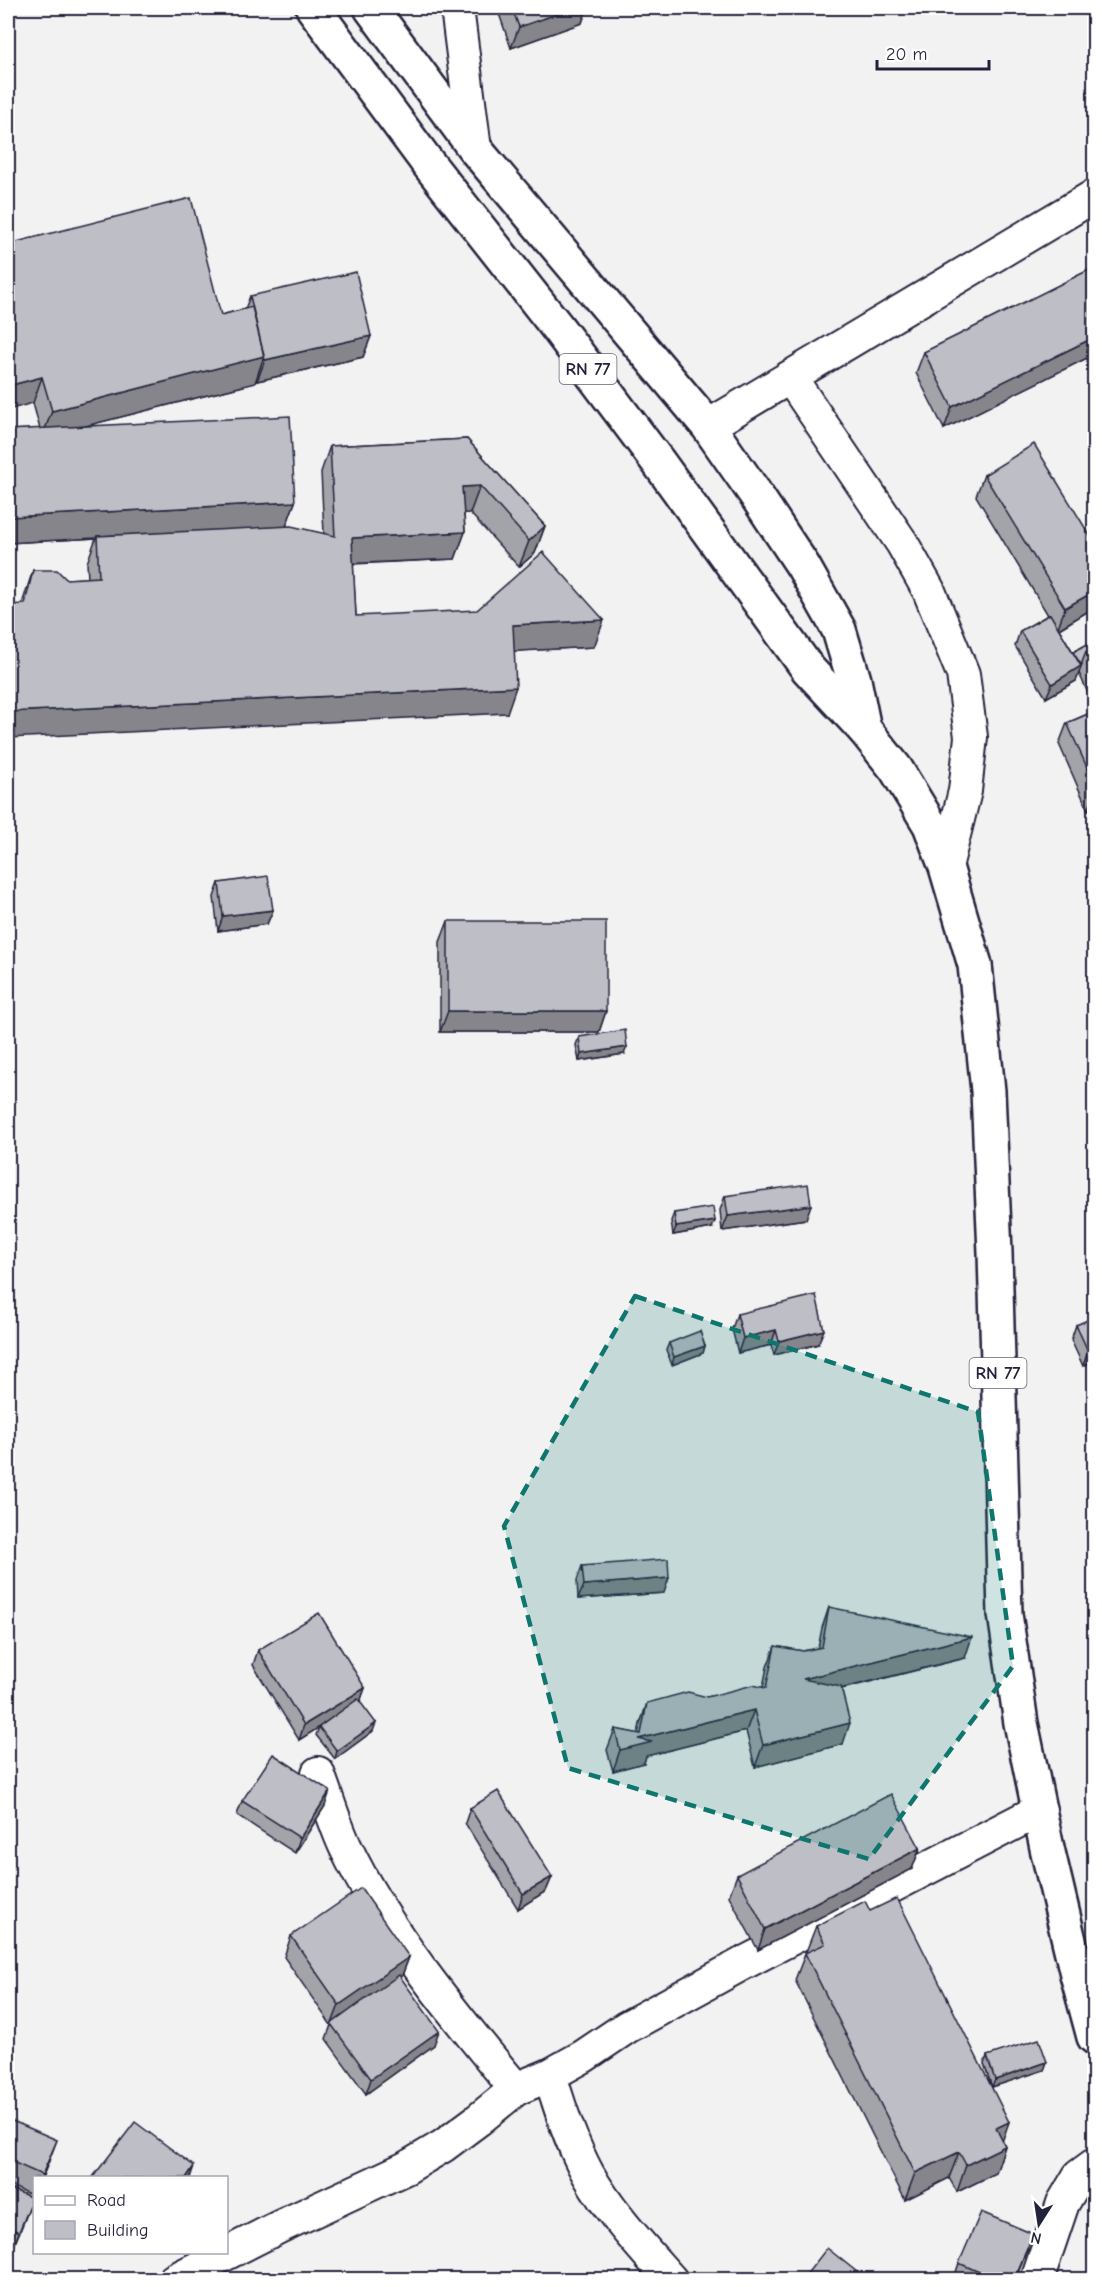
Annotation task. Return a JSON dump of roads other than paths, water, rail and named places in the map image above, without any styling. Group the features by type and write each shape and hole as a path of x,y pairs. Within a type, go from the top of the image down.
{"main road":[{"name":"RN 77","path":"313,8 427,162 659,463 808,669 864,729 913,795 930,825 946,867 975,965 984,1056 995,1253 1005,1614 1021,1723 1077,1974 1095,2037"},
{"path":"371,8 475,149 708,426 803,566 839,630 854,680 864,729"}],"street":[{"path":"457,8 475,149"},
{"path":"708,426 1095,196"},
{"path":"790,377 902,543 929,591 963,674 971,737 965,792 946,867"},
{"path":"318,1773 345,1845 379,1908 440,1995 516,2089"},
{"path":"228,2253 406,2168 444,2146 516,2089 550,2075 584,2056 627,2027 742,1964 1040,1810"},
{"path":"550,2075 569,2133 588,2174 620,2222 670,2280"},
{"path":"1037,2280 1063,2203 1079,2176 1095,2165"},
{"path":"174,2280 226,2254"}]}
